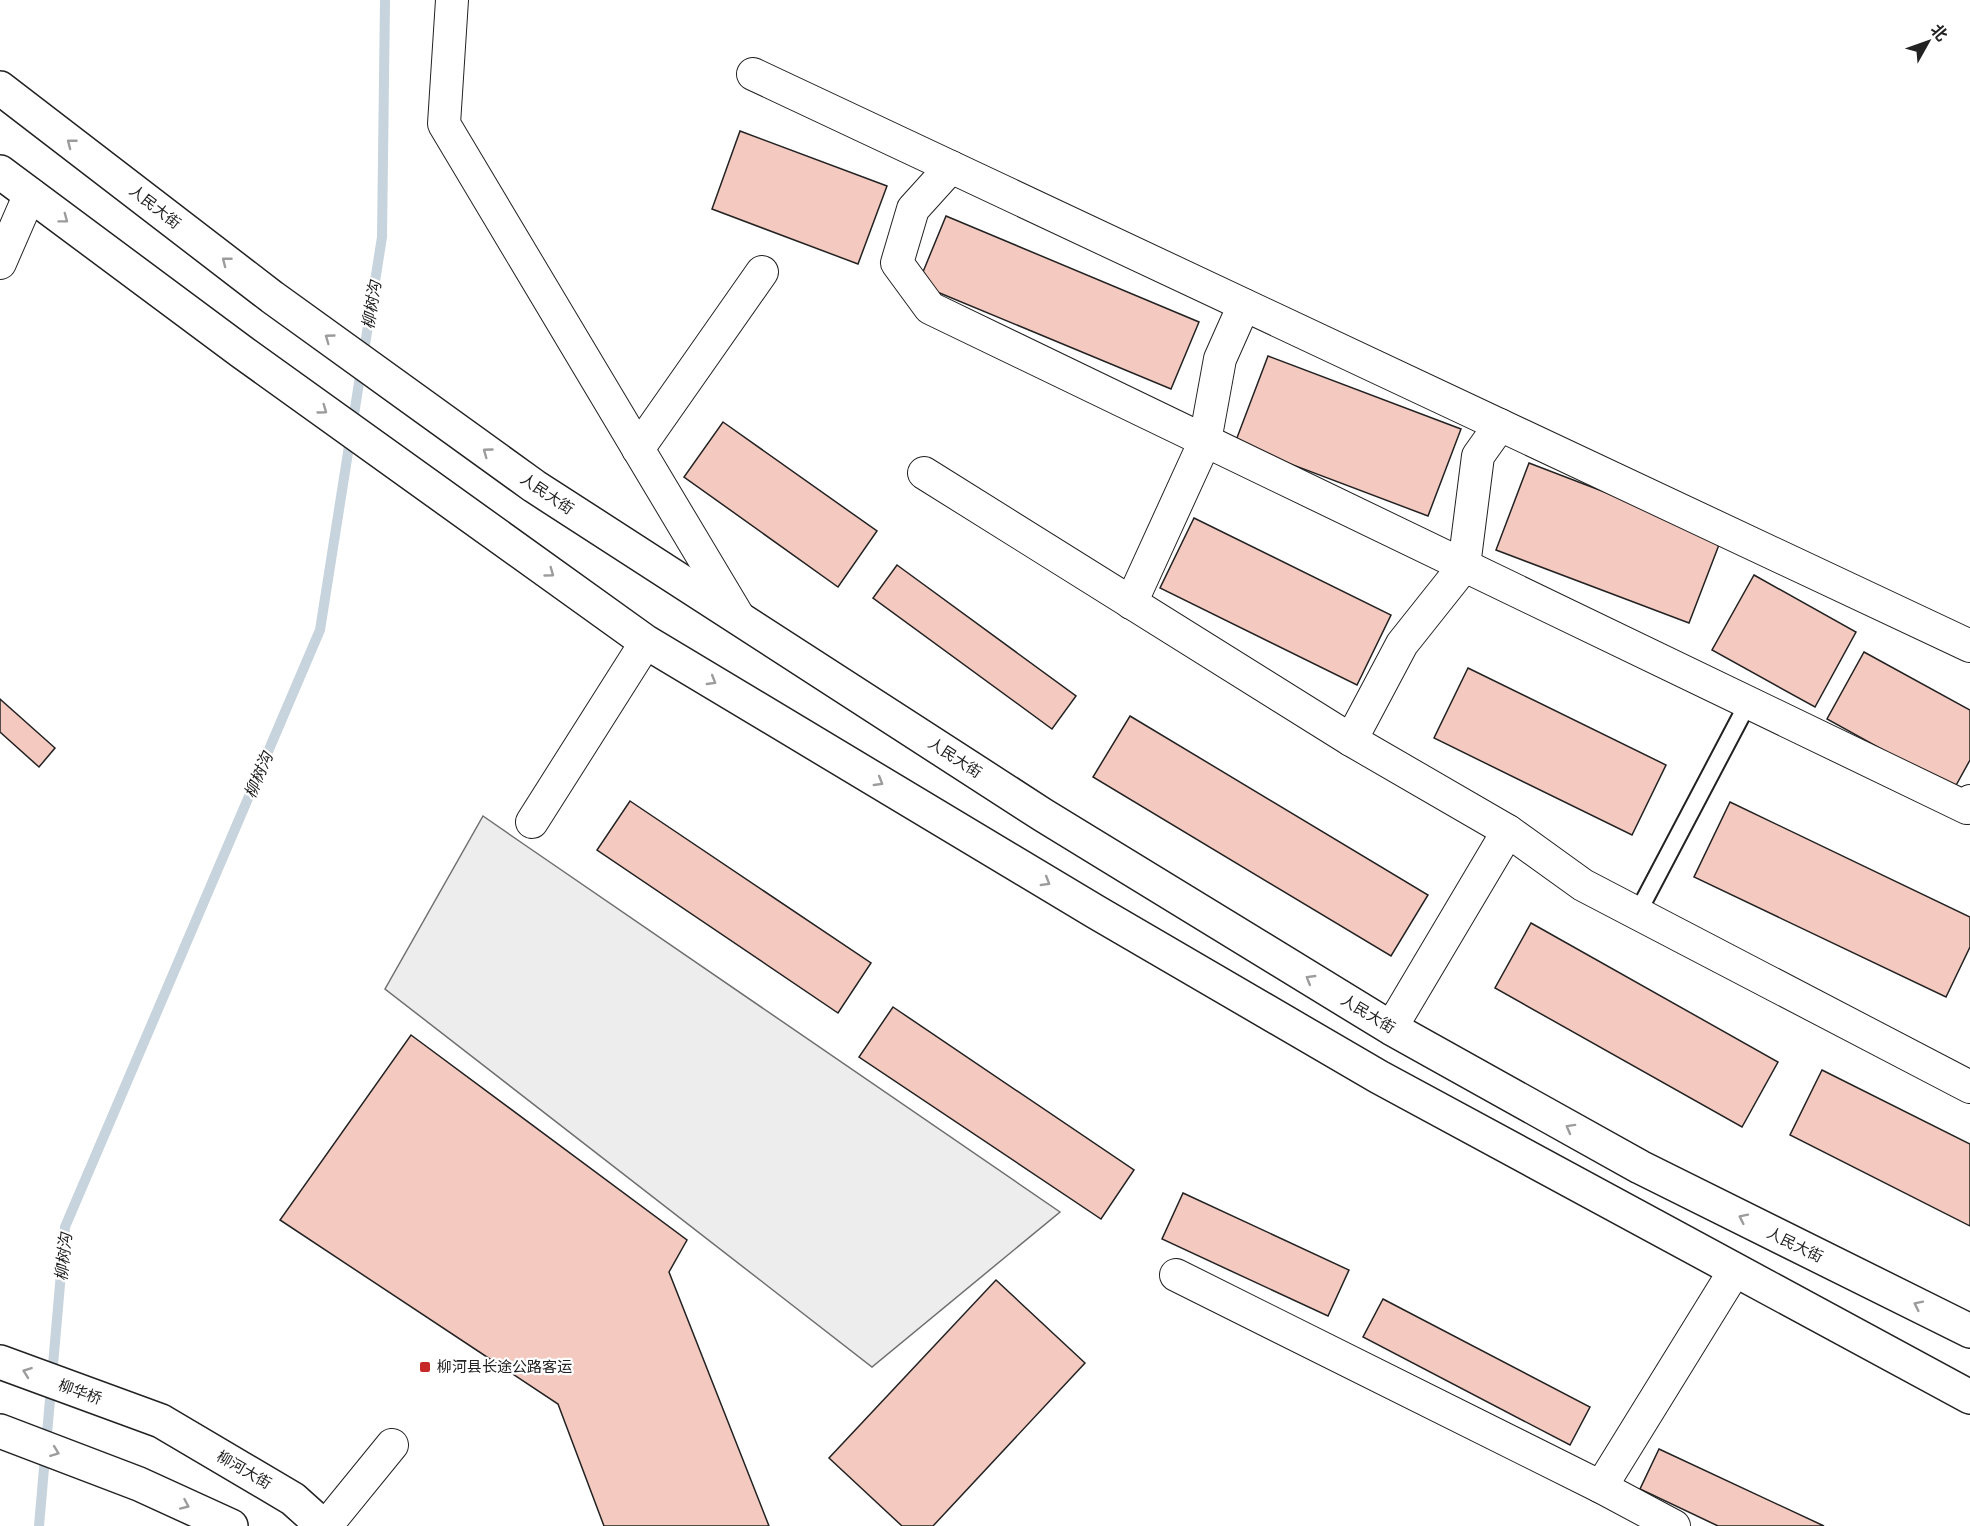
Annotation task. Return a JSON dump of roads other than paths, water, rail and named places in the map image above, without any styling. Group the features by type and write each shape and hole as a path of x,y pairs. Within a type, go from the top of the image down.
{"street":[{"path":"452,0 444,124 738,616"},
{"path":"753,74 1970,646"},
{"name":"人民大街","path":"0,88 272,297 534,486 1043,815 1391,1028 1640,1167 1970,1331"},
{"path":"951,167 913,209 897,263 930,308 1967,808 1970,801"},
{"path":"0,172 242,352 646,642 1076,900 1369,1071 1970,1397"},
{"path":"0,263 30,194"},
{"path":"638,449 762,272"},
{"path":"1131,603 1205,441 1220,358 1244,305"},
{"path":"1351,740 1402,644 1464,566 1479,456 1500,425"},
{"path":"924,473 1351,740 1508,831 1583,885 1970,1087"},
{"path":"532,822 646,642"},
{"path":"1391,1028 1508,831"},
{"path":"1601,1487 1735,1270"},
{"path":"1176,1275 1601,1487 1674,1526"},
{"name":"柳华桥","path":"0,1362 161,1421"},
{"name":"柳河大街","path":"161,1421 293,1499 325,1526"},
{"path":"0,1431 139,1484 231,1526"},
{"path":"325,1526 392,1445"}],"lane":[{"path":"1637,914 1748,703"}],"waterway":[{"name":"柳树沟","path":"39,1526 65,1227 320,630 382,237 385,0"}],"place":[{"name":"柳河县长途公路客运","path":"425,1367"}]}
